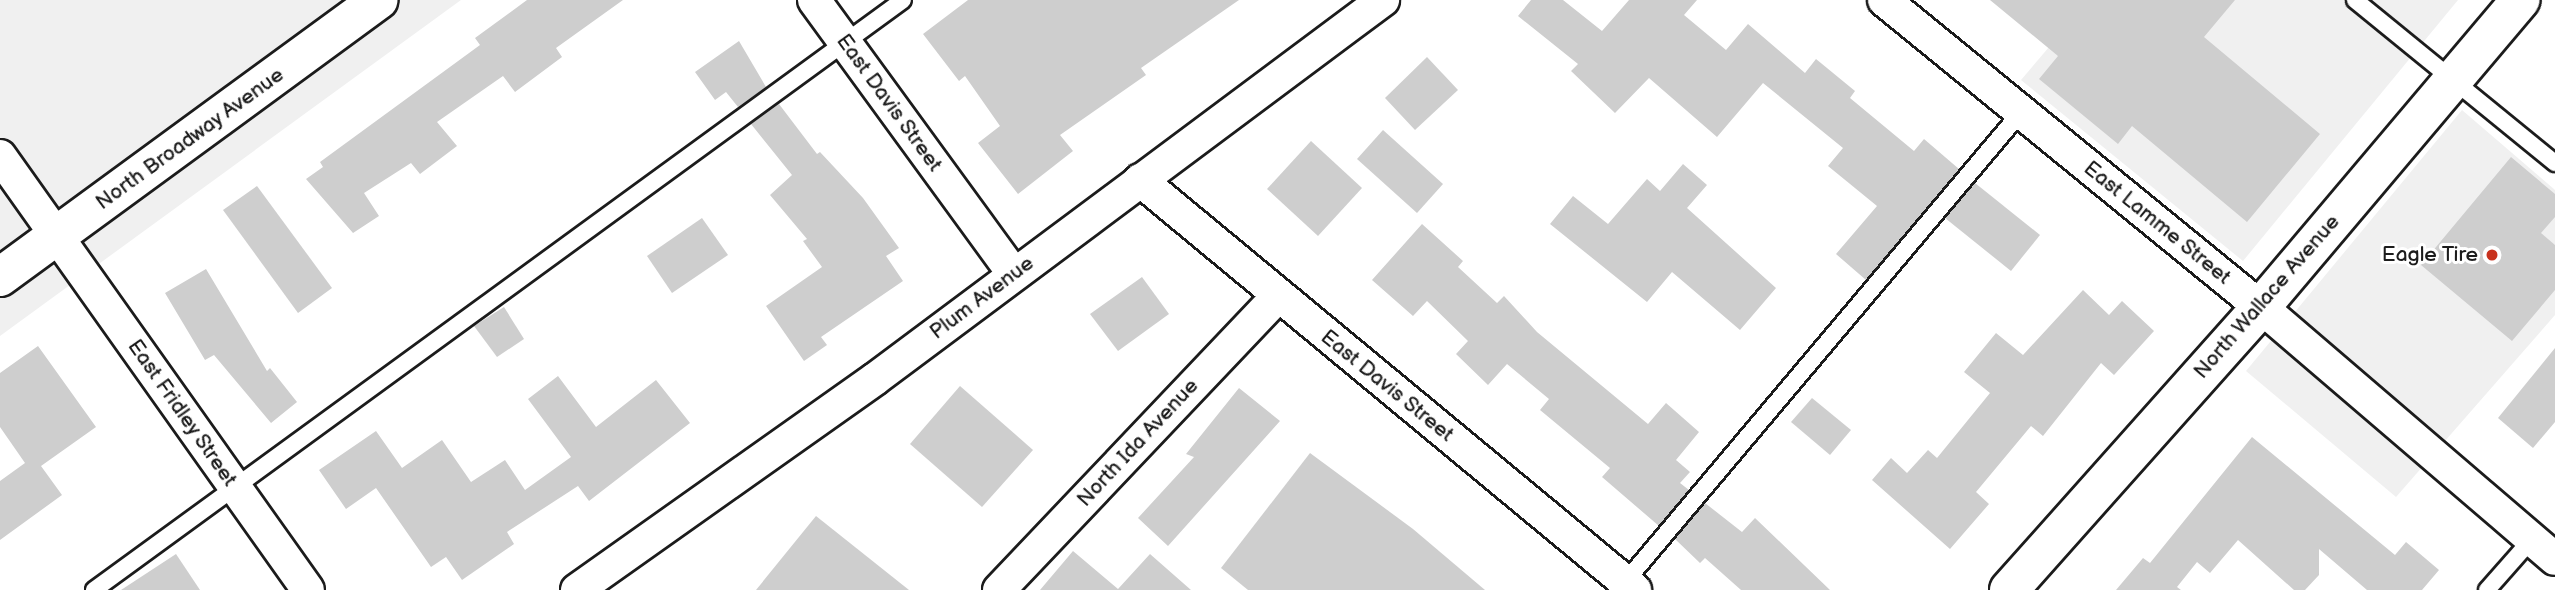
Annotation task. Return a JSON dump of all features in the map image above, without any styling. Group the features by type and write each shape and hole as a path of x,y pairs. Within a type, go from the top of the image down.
{"street":[{"name":"North Broadway Avenue","path":"0,276 378,0"},
{"name":"East Davis Street","path":"814,0 1014,274"},
{"name":"Plum Avenue","path":"577,590 875,380 1383,0"},
{"name":"East Lamme Street","path":"1884,0 2261,307 2544,549"},
{"name":"North Wallace Avenue","path":"2009,590 2261,307 2520,0"},
{"name":"East Fridley Street","path":"0,156 308,590"},
{"name":"East Davis Street","path":"1140,180 1630,586"},
{"name":"North Ida Avenue","path":"999,590 1278,296"}],"lane":[{"path":"94,590 234,485 903,0"},
{"path":"2355,0 2555,163"},
{"path":"1630,586 2021,112"},
{"path":"2487,590 2544,549"}],"shaded area":[{"path":"0,0 461,0 0,336"},
{"path":"2089,0 2458,0 2243,261 2021,80"},
{"path":"2462,110 2555,190 2555,315 2396,497 2246,371"}],"building":[{"path":"527,0 623,0 556,48 562,57 515,92 503,76 437,122 457,146 420,174 411,163 364,193 379,216 353,233 306,179 323,167 320,162 480,45 475,38"},
{"path":"968,0 1239,0 1141,68 1146,75 1060,135 1073,151 1018,194 978,143 1000,126 965,76 959,81 923,34"},
{"path":"1531,0 1563,0 1602,31 1629,0 1697,0 1684,15 1726,50 1748,24 1805,73 1816,59 1855,91 1850,98 1914,151 1924,139 1959,169 1866,280 1836,254 1877,206 1828,166 1843,148 1763,83 1717,137 1649,78 1615,113 1571,71 1578,64 1518,16"},
{"path":"1990,0 2235,0 2204,37 2320,134 2247,222 2132,126 2118,144 2039,79 2058,56"},
{"path":"739,41 766,87 738,107 726,92 715,100 695,72"},
{"path":"1427,57 1458,90 1415,130 1385,98"},
{"path":"779,104 817,154 820,152 863,198 899,248 886,256 903,281 821,337 827,345 804,361 766,306 822,267 803,241 807,239 770,195 792,175 751,124"},
{"path":"1383,130 1443,184 1417,213 1357,159"},
{"path":"1311,141 1362,188 1318,236 1267,189"},
{"name":"Eagle Tire","path":"2511,157 2555,194 2555,217 2541,233 2555,245 2555,290 2512,341 2421,265"},
{"path":"1683,164 1707,185 1687,208 1776,288 1740,330 1672,272 1647,302 1550,224 1573,196 1608,224 1647,179 1660,191"},
{"path":"1975,183 2040,235 2011,271 1945,218"},
{"path":"257,186 332,288 298,313 223,210"},
{"path":"702,218 728,255 672,293 647,256"},
{"path":"1422,224 1463,261 1458,267 1497,303 1504,296 1537,332 1648,424 1666,403 1699,432 1676,460 1690,472 1680,483 1689,490 1659,526 1602,477 1610,468 1540,410 1549,399 1507,364 1488,385 1456,354 1468,341 1427,301 1413,316 1372,280"},
{"path":"206,269 267,371 270,368 297,402 271,423 214,355 205,360 165,293"},
{"path":"1142,277 1169,314 1118,351 1090,314"},
{"path":"2083,290 2109,315 2122,301 2154,331 2114,375 2101,363 2043,436 2031,426 1976,492 1989,504 1950,549 1872,480 1891,458 1907,473 1928,450 1937,458 1990,393 1964,372 1996,333 2023,355"},
{"path":"504,307 524,339 497,357 474,326"},
{"path":"38,346 96,427 41,466 62,495 0,540 0,481 25,463 0,427 0,373"},
{"path":"2555,348 2555,422 2533,448 2498,418"},
{"path":"558,376 596,427 656,380 690,423 589,501 578,486 507,532 514,544 462,580 446,557 431,567 376,488 346,509 319,470 376,431 402,468 442,440 471,482 505,460 525,490 571,457 528,399"},
{"path":"960,386 1033,450 982,507 910,444"},
{"path":"1239,388 1280,421 1168,546 1138,518 1194,457 1186,454"},
{"path":"1812,398 1851,430 1830,455 1791,422"},
{"path":"2252,437 2395,555 2406,542 2439,570 2422,590 2367,590 2319,549 2319,575 2305,590 2294,590 2238,540 2210,573 2197,562 2177,587 2181,590 2116,590 2143,558 2150,563"},
{"path":"1310,453 1413,529 1485,590 1248,590 1221,568"},
{"path":"1705,503 1742,532 1755,518 1830,590 1741,590 1705,558 1700,563 1675,539"},
{"path":"816,516 909,590 756,590"},
{"path":"1073,551 1118,589 1150,554 1191,590 1040,590"},
{"path":"176,554 200,590 121,590"}],"place":[{"name":"Eagle Tire","path":"2492,255"}]}
